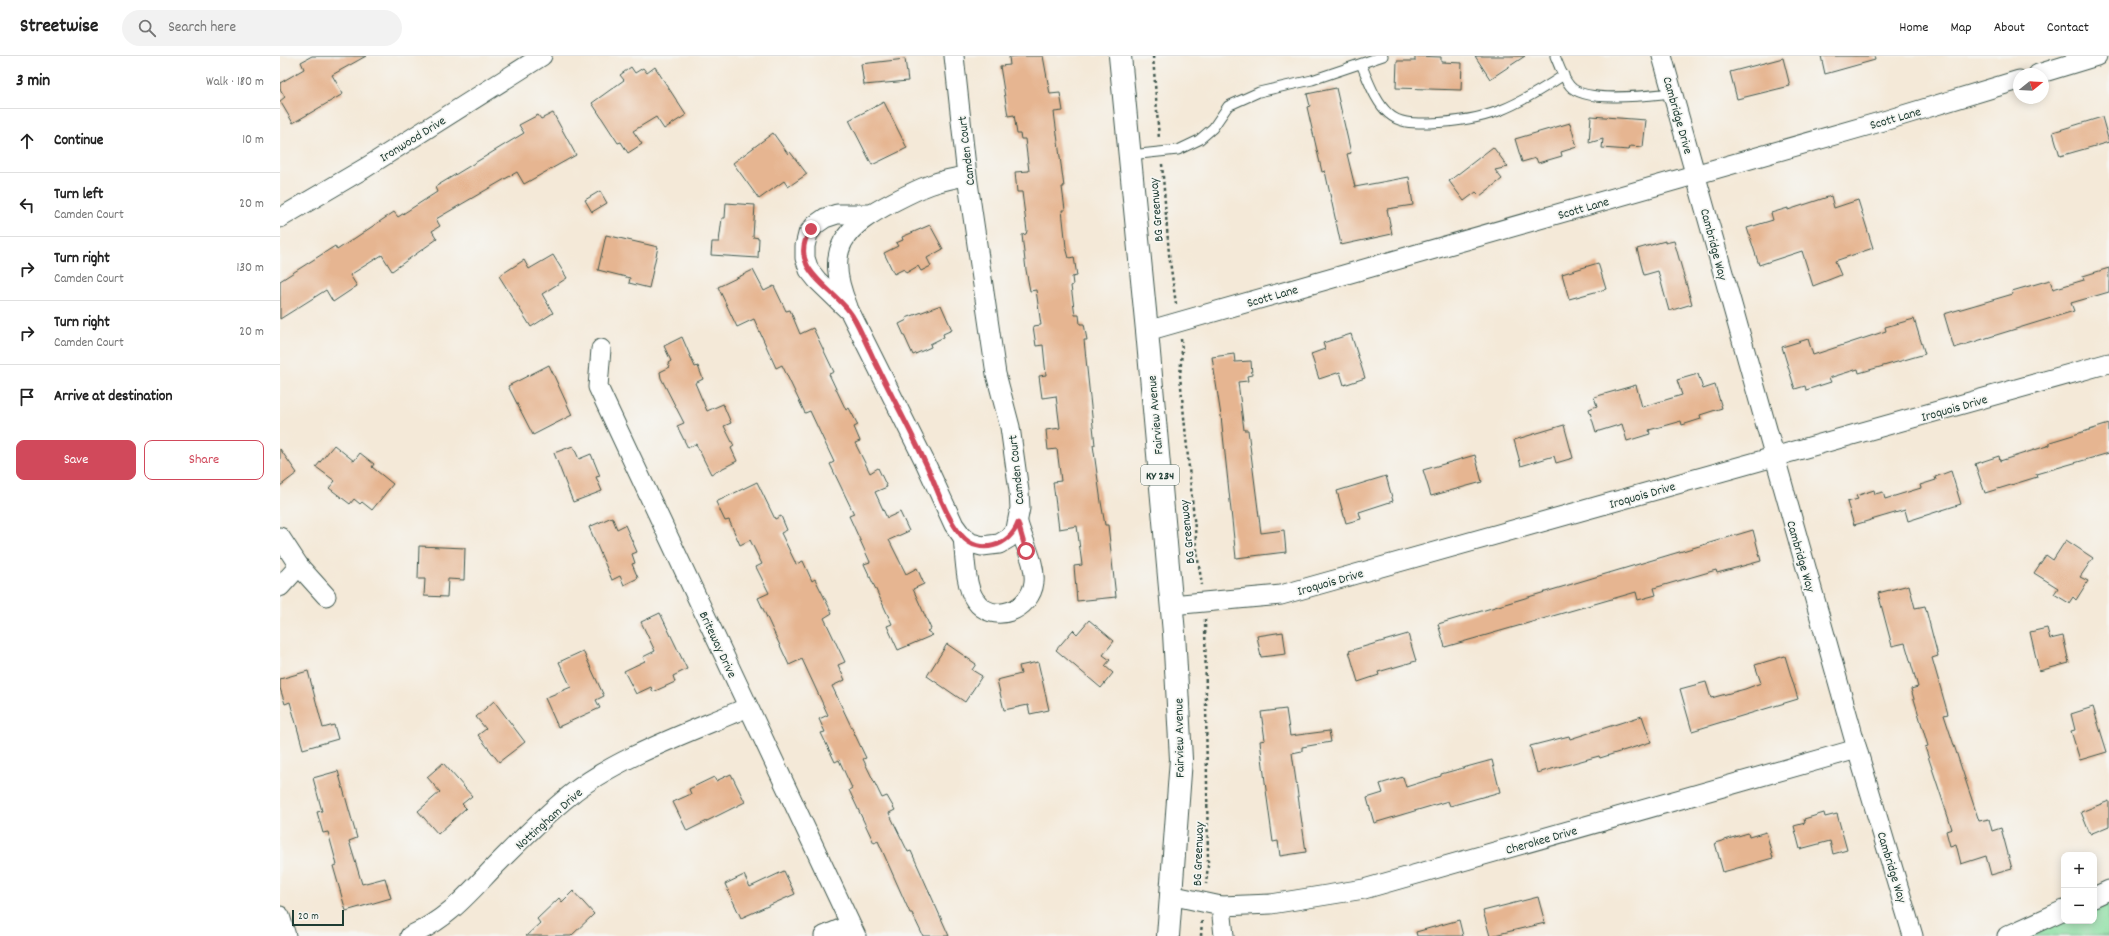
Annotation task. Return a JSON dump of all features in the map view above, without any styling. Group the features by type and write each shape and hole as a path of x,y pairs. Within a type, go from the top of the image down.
{"main road":[{"name":"Fairview Avenue","path":"1120,56 1147,331 1171,604 1181,759 1170,895"},
{"name":"KY 234","path":"1168,936 1170,895"}],"street":[{"name":"Ironwood Drive","path":"282,212 365,168 542,56"},
{"name":"Camden Court","path":"954,56 968,176 996,374 1010,427 1020,508 1018,523 1013,534 1004,542 993,546 977,545 963,538"},
{"name":"Cambridge Drive","path":"1662,56 1696,175"},
{"path":"2049,71 2097,56"},
{"name":"Scott Lane","path":"1147,331 1696,175 2013,82"},
{"name":"Cambridge Way","path":"1696,175 1857,749 1914,936"},
{"path":"968,176 942,180 870,214 850,230 839,253 839,278 850,312 924,460 954,525 963,538 970,586 976,602 991,612 1001,614 1019,608 1032,592 1034,582 1031,561 1018,523"},
{"path":"850,312 812,275 805,258 805,246 811,229 825,218 837,214 870,214"},
{"name":"Briteway Drive","path":"601,349 598,387 748,707 796,805 853,930"},
{"name":"Iroquois Drive","path":"1171,604 1281,595 2109,363"},
{"path":"280,537 300,566 326,596"},
{"path":"280,587 300,566"},
{"name":"Nottingham Drive","path":"410,936 425,929 458,906 496,865 575,792 596,778 640,754 748,707"},
{"name":"Cherokee Drive","path":"1170,895 1213,904 1271,904 1364,889 1857,749"},
{"path":"2097,896 2109,890"},
{"path":"1213,904 1224,936"},
{"path":"2007,936 2061,911"},
{"path":"280,916 286,936"},
{"path":"824,936 853,930"}],"lane":[{"path":"1130,155 1178,150 1199,140 1213,128 1228,106 1259,92 1312,80 1384,56"},
{"path":"1555,56 1571,87 1583,94 1621,98 1672,93"},
{"path":"1361,64 1376,96 1389,114 1408,123 1455,122 1493,114 1526,100 1564,75"}],"path":[{"name":"BG Greenway","path":"1153,56 1169,254 1182,350 1180,376 1197,553 1202,578 1206,639 1208,865 1213,904 1200,936"}],"green space":[{"path":"2109,894 2109,936 2016,936 2061,915 2061,924 2097,924 2097,900"}],"building":[{"path":"312,56 366,56 332,75 343,94 293,123 280,101 285,97 280,89 280,83 304,69 301,62"},
{"path":"1043,56 1050,94 1060,93 1063,111 1054,112 1064,187 1062,187 1065,210 1062,210 1066,247 1069,258 1074,257 1077,276 1072,277 1073,285 1071,286 1075,315 1079,315 1080,324 1084,324 1087,340 1084,340 1095,445 1093,445 1105,525 1108,525 1116,597 1077,601 1074,566 1082,565 1077,526 1059,529 1053,482 1061,481 1057,449 1048,450 1046,430 1060,428 1056,396 1042,398 1039,376 1046,375 1043,345 1036,346 1033,326 1041,325 1036,290 1030,291 1026,270 1022,235 1026,234 1027,231 1022,192 1017,192 1015,172 1029,171 1025,139 1021,139 1020,134 1017,134 1014,115 1008,116 1000,66 1010,65 1009,57"},
{"path":"1415,56 1441,57 1441,62 1462,63 1461,90 1396,88 1397,61 1415,61"},
{"path":"1475,56 1525,56 1490,79"},
{"path":"1821,56 1874,56 1875,60 1825,74"},
{"path":"1783,58 1790,86 1737,99 1730,72"},
{"path":"905,59 908,81 864,85 861,64"},
{"path":"631,67 635,73 643,68 647,73 655,67 686,115 664,129 656,117 633,131 642,144 628,153 621,142 618,143 592,103 624,80 620,75"},
{"path":"1336,88 1351,153 1347,154 1355,187 1409,177 1413,205 1387,209 1392,234 1341,245 1325,171 1322,172 1307,107 1310,106 1307,94"},
{"path":"884,102 907,148 872,165 849,120"},
{"path":"553,113 576,155 524,184 517,172 436,219 440,226 432,231 437,239 392,271 382,255 350,275 357,286 333,302 326,290 280,319 280,281 335,246 337,250 394,212 398,217 437,192 435,187 524,133 519,125 538,115 541,119"},
{"path":"1591,116 1646,120 1643,147 1630,146 1629,150 1602,148 1603,139 1589,143"},
{"path":"2102,117 2109,142 2060,156 2053,132"},
{"path":"1570,123 1577,147 1561,152 1562,156 1538,163 1536,158 1522,162 1515,139"},
{"path":"773,133 788,154 790,152 807,174 788,187 784,181 759,199 733,163"},
{"path":"1493,147 1508,167 1495,170 1502,179 1480,196 1476,192 1464,201 1449,181"},
{"path":"600,191 607,203 592,212 585,200"},
{"path":"1831,196 1834,208 1858,200 1873,248 1835,261 1841,275 1813,286 1802,251 1759,265 1747,228 1773,220 1771,213 1788,208 1788,210"},
{"path":"726,203 755,205 753,237 759,238 758,258 711,255 712,242 719,242 722,218 725,218"},
{"path":"930,225 943,249 927,258 931,266 921,271 918,266 906,273 904,269 894,274 884,253 898,246 896,243 903,240 902,237"},
{"path":"606,235 658,247 649,288 629,283 630,278 598,270"},
{"path":"1665,241 1665,243 1674,241 1692,304 1669,311 1658,271 1644,275 1637,249"},
{"path":"553,255 567,278 542,294 553,313 531,327 499,276 524,260 529,269"},
{"path":"1598,263 1606,289 1569,299 1562,274"},
{"path":"2109,268 2109,292 2071,303 2074,311 1954,348 1944,314 2013,294 2012,291 2050,280 2053,289 2084,280 2083,276"},
{"path":"753,270 764,291 774,286 786,311 790,310 800,334 813,328 834,372 829,374 846,410 849,408 858,425 854,427 860,441 855,443 870,473 878,468 887,487 875,492 887,518 900,512 909,531 889,540 906,574 917,568 924,584 913,589 931,629 927,631 933,635 898,650 887,626 892,624 864,564 870,562 849,516 854,514 830,464 834,462 810,411 805,413 782,365 776,368 754,319 737,327 718,287"},
{"path":"941,305 952,330 943,334 944,337 930,344 931,347 913,355 899,324 907,320 906,318"},
{"path":"1914,319 1925,354 1859,373 1858,369 1829,378 1831,382 1806,390 1805,386 1795,389 1782,347 1808,339 1813,355 1886,331 1885,327"},
{"path":"1351,334 1365,378 1344,385 1340,372 1319,379 1311,354 1325,349 1323,343"},
{"path":"682,337 695,367 698,366 703,379 695,383 707,411 723,404 731,423 724,426 734,446 731,448 737,461 711,474 696,444 688,448 677,426 684,423 661,378 660,372 670,367 668,363 671,361 664,346"},
{"path":"1234,354 1235,362 1251,361 1252,375 1247,376 1248,381 1238,382 1244,430 1248,430 1261,533 1284,530 1286,552 1236,558 1221,416 1212,357"},
{"path":"549,365 572,415 533,435 508,386"},
{"path":"1698,374 1703,389 1715,385 1722,408 1700,415 1701,419 1682,425 1681,421 1649,430 1650,434 1627,441 1622,424 1596,432 1589,409 1597,406 1594,397 1636,385 1642,407 1682,395 1677,380"},
{"path":"2109,424 2109,453 2036,474 2037,477 1985,493 1975,464 1999,456 2000,461 2050,445 2050,442"},
{"path":"1564,425 1573,458 1556,463 1554,456 1521,466 1514,440"},
{"path":"334,445 354,461 360,453 374,464 372,467 393,484 372,510 362,502 360,504 354,499 350,504 329,488 335,481 316,467"},
{"path":"573,446 579,459 591,454 600,476 596,477 602,491 573,502 554,453"},
{"path":"280,449 297,473 280,486"},
{"path":"1475,455 1482,482 1431,496 1423,470"},
{"path":"1951,471 1961,504 1908,521 1905,510 1854,525 1847,502 1858,499 1856,496 1874,490 1875,494 1883,492 1885,499 1921,488 1920,485 1936,480 1935,477"},
{"path":"1386,476 1393,501 1359,512 1361,519 1346,523 1337,491"},
{"path":"757,482 775,519 781,516 787,530 781,533 796,564 803,561 812,581 815,579 832,613 824,618 845,662 838,665 845,680 832,686 866,758 863,759 882,798 887,796 895,810 889,813 908,852 911,851 949,936 923,936 912,913 910,913 878,841 874,843 849,790 852,788 839,760 835,762 821,733 825,732 819,719 828,715 802,659 789,665 758,598 769,593 756,567 762,564 750,540 740,545 729,520 725,521 716,502"},
{"path":"612,517 617,529 625,525 637,552 632,554 635,563 632,564 638,578 624,585 620,576 612,580 589,527"},
{"path":"1753,530 1761,561 1717,573 1716,570 1654,588 1656,595 1638,600 1636,592 1445,647 1438,624"},
{"path":"2066,540 2093,558 2080,577 2088,581 2076,600 2073,597 2069,603 2054,594 2058,588 2034,573 2046,555 2053,560"},
{"path":"419,546 465,548 464,580 448,579 447,597 424,596 425,579 418,579"},
{"path":"1909,585 1915,608 1925,606 1938,656 1932,658 1948,714 1944,715 1979,821 1989,819 1992,831 2001,828 2012,869 1991,875 1986,856 1961,864 1956,844 1950,846 1946,831 1952,829 1925,747 1928,746 1911,689 1918,687 1905,643 1892,646 1878,593"},
{"path":"660,613 687,669 673,676 675,682 653,692 651,687 636,694 624,671 645,661 643,657 655,651 641,622"},
{"path":"1089,620 1114,641 1103,655 1110,660 1105,666 1113,673 1101,688 1056,650 1073,630 1077,634"},
{"path":"2047,628 2050,639 2063,636 2069,663 2039,671 2030,632"},
{"path":"1283,632 1286,654 1261,657 1257,636"},
{"path":"1408,634 1416,661 1378,672 1379,675 1358,682 1349,651"},
{"path":"947,644 976,664 972,670 982,676 965,702 927,676"},
{"path":"583,651 604,696 596,700 600,708 558,727 545,698 571,687 559,662"},
{"path":"1785,656 1798,699 1692,731 1680,689 1706,682 1711,698 1745,689 1761,683 1755,665"},
{"path":"1038,662 1049,710 1030,714 1028,705 1004,710 997,680 1021,674 1019,666"},
{"path":"308,671 323,728 334,725 338,739 303,749 290,702 285,704 280,688 280,679"},
{"path":"494,701 525,742 499,762 478,735 486,729 476,717"},
{"path":"2093,707 2107,752 2080,760 2071,731 2075,730 2071,714"},
{"path":"1286,709 1290,736 1329,731 1331,742 1302,747 1302,751 1292,753 1306,852 1280,856 1278,841 1273,842 1267,798 1260,741 1265,740 1261,712"},
{"path":"1642,716 1651,742 1600,758 1599,756 1537,773 1530,746 1569,736 1570,739"},
{"path":"1492,760 1500,792 1450,806 1448,801 1374,823 1367,798 1383,793 1380,784 1403,777 1406,787 1441,776 1441,774"},
{"path":"443,763 472,796 462,804 466,808 438,834 418,811 440,792 427,777"},
{"path":"338,771 357,838 349,841 362,884 385,878 391,898 346,911 333,866 337,865 328,832 323,833 317,812 322,811 313,778"},
{"path":"731,774 745,802 687,831 673,802 691,794 689,789 714,777 716,781"},
{"path":"2109,801 2109,826 2090,834 2081,812"},
{"path":"1824,813 1825,817 1837,814 1847,850 1833,854 1830,841 1800,849 1794,826 1805,823 1804,819"},
{"path":"1766,832 1773,858 1723,872 1715,843 1748,833 1749,837"},
{"path":"784,871 795,894 741,918 725,884 744,875 750,887"},
{"path":"573,891 594,914 571,936 526,936 540,923 537,919 559,898 562,902"},
{"path":"1538,897 1545,923 1490,936 1483,911"},
{"path":"1459,920 1463,936 1417,936 1416,932"}],"route":[{"path":"811,229 806,240 804,252 809,270 812,275 826,289 837,297 850,312 924,460 954,525 962,536 971,543 982,546 993,546 1004,542 1013,534 1018,523 1026,551"}]}
